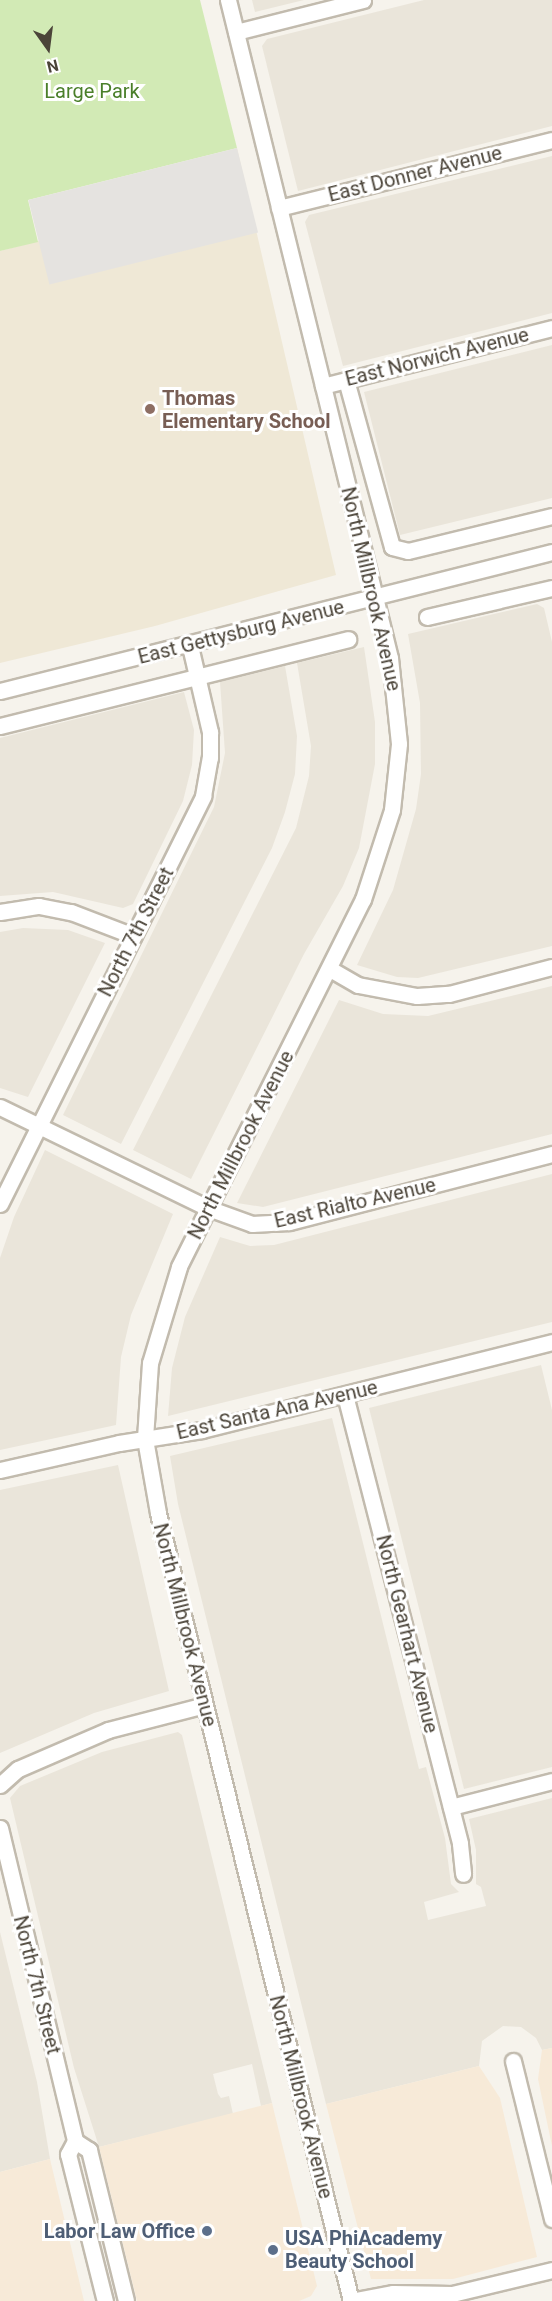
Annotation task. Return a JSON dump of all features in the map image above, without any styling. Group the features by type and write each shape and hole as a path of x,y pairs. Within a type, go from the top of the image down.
{"street":[{"name":"North Millbrook Avenue","path":"228,0 375,597 398,709 397,779 376,869 330,969 179,1267 162,1315 150,1363 145,1439 158,1513 351,2301"},
{"path":"236,32 363,0"},
{"name":"East Donner Avenue","path":"279,208 552,140"},
{"name":"East Norwich Avenue","path":"322,386 552,328"},
{"name":"North Millbrook Avenue","path":"346,380 392,547 408,551 552,516"},
{"name":"East Gettysburg Avenue","path":"0,692 190,646 552,552"},
{"path":"428,617 552,588"},
{"path":"0,726 348,639"},
{"name":"North 7th Street","path":"0,1204 196,815 205,787 210,732 199,676 190,646"},
{"path":"0,912 39,906 71,912 134,936"},
{"path":"330,969 358,985 417,996 449,994 552,967"},
{"name":"East Rialto Avenue","path":"0,1107 208,1208 252,1224 279,1223 552,1154"},
{"name":"East Santa Ana Avenue","path":"0,1470 145,1439 202,1430 552,1342"},
{"name":"North Gearhart Avenue","path":"345,1395 451,1807 463,1874"},
{"path":"0,1785 18,1769 97,1735 205,1705"},
{"path":"451,1807 552,1781"},
{"name":"North 7th Street","path":"0,1828 75,2141 69,2154 105,2301"},
{"path":"513,2061 552,2219"},
{"name":"North 7th Street","path":"75,2141 89,2150 126,2301"},
{"path":"351,2301 393,2293 452,2294 552,2270"}],"shaded area":[{"path":"252,0 304,0 255,12"},
{"path":"424,0 552,0 552,126 298,191 262,46 267,39"},
{"name":"Thomas Elementary School","path":"237,148 336,575 155,626 0,663 0,251 38,241"},
{"path":"237,148 258,232 49,284 28,200"},
{"path":"552,156 552,313 343,366 305,222 309,215"},
{"path":"552,345 552,498 400,535 364,392"},
{"path":"537,604 544,608 552,642 552,946 418,978 397,977 357,965 393,890 416,809 421,774 420,703 408,634"},
{"path":"364,647 375,722 375,764 359,848 343,886 304,954 191,1179 133,1150 296,828 309,776 311,746 297,663"},
{"path":"285,666 297,736 295,774 285,812 272,848 121,1144 63,1115 214,807 225,753 220,682"},
{"path":"184,692 194,730 192,765 183,801 133,904 123,908 53,892 0,896 0,738"},
{"path":"23,928 68,930 105,943 28,1097 0,1088 0,932"},
{"path":"552,986 552,1134 263,1207 237,1203 339,1000 383,1014 428,1016"},
{"path":"45,1150 173,1214 131,1315 121,1357 116,1425 0,1450 0,1258 14,1217"},
{"path":"552,1174 552,1322 168,1416 172,1368 185,1317 220,1237 250,1246 274,1245"},
{"path":"541,1365 552,1410 552,1767 464,1789 369,1408"},
{"path":"332,1418 419,1769 426,1767 445,1838 451,1884 459,1892 424,1902 428,1920 486,1906 481,1887 476,1884 476,1850 469,1819 552,1798 552,2048 542,2050 536,2038 521,2027 503,2026 482,2041 479,2066 326,2104 178,1504 170,1456"},
{"path":"118,1465 169,1691 94,1713 0,1753 0,1490"},
{"path":"178,1732 182,1735 272,2103 261,2106 252,2064 213,2074 218,2094 221,2098 229,2096 233,2114 99,2147 74,2068 10,1798 20,1786 102,1752"},
{"path":"0,1932 37,2082 50,2159 0,2172"},
{"path":"552,2048 552,2146 538,2079 542,2050"},
{"path":"479,2066 500,2098 537,2257 453,2279 371,2279 326,2104"},
{"path":"272,2103 317,2286 311,2296 299,2301 137,2301 99,2147"},
{"path":"50,2159 84,2301 0,2301 0,2172"}],"green space":[{"name":"Large Park","path":"0,0 200,0 237,148 28,200 38,242 0,251"}],"place":[{"name":"Thomas Elementary School","path":"150,409"},
{"name":"Labor Law Office","path":"207,2231"},
{"name":"USA PhiAcademy Beauty School","path":"273,2250"}]}
